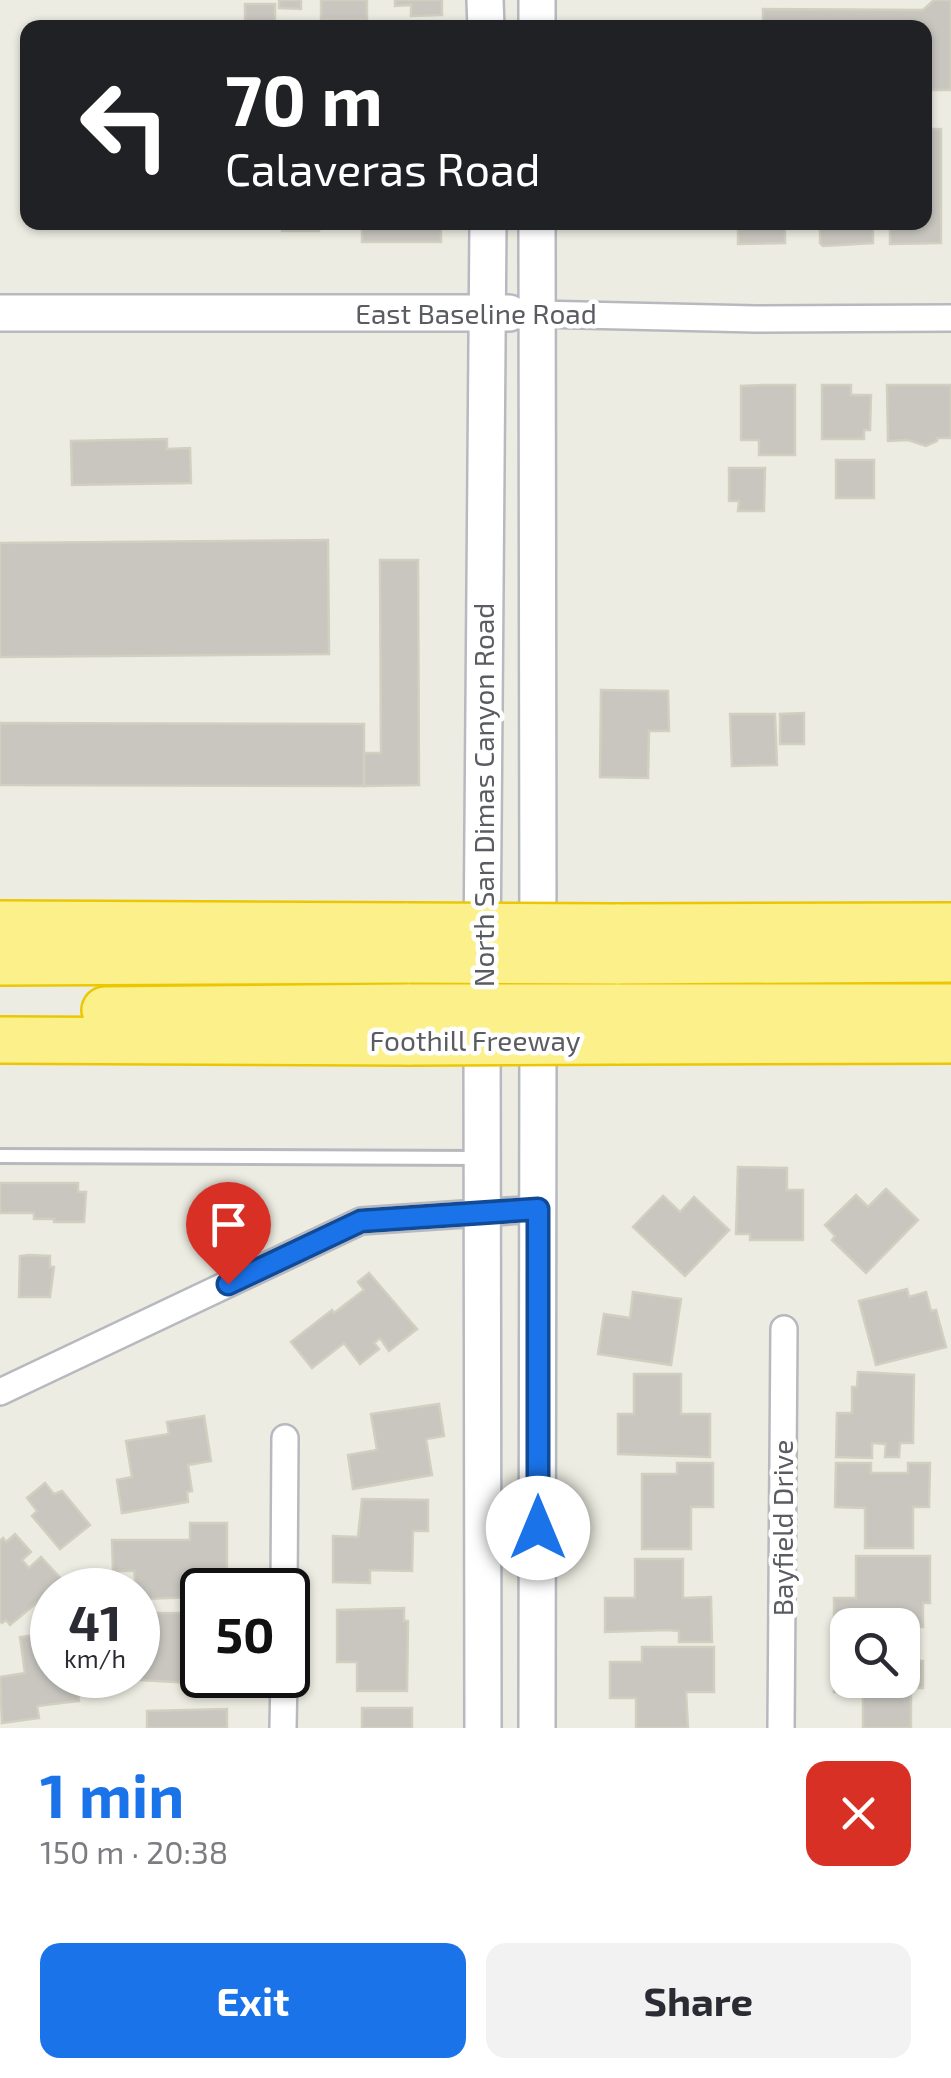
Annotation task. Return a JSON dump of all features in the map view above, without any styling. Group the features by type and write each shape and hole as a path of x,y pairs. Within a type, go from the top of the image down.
{"highway":[{"path":"0,924 409,943 616,944 951,959"},
{"path":"616,944 951,926"},
{"path":"0,962 409,943"},
{"path":"616,1024 951,1007"},
{"name":"Foothill Freeway","path":"7,1040 410,1024 616,1024 951,1040"}],"main road":[{"name":"North San Dimas Canyon Road","path":"483,1728 480,1158 488,230"},
{"name":"North San Dimas Canyon Road","path":"537,230 537,1728"},
{"name":"East Baseline Road","path":"0,313 537,314"}],"street":[{"name":"East Baseline Road","path":"537,314 951,318"},
{"path":"0,1392 361,1221 538,1209"},
{"name":"Bayfield Drive","path":"781,1728 784,1329"},
{"path":"284,1438 284,1568"},
{"path":"284,1698 284,1728"}],"lane":[{"path":"0,1156 480,1158"}],"building":[{"path":"279,0 301,0 301,9 279,8"},
{"path":"321,0 367,0 367,19 321,19"},
{"path":"395,0 442,0 442,15 411,16 411,5 395,6"},
{"path":"934,0 951,0 951,90 932,90 932,20 763,20 763,9 923,10"},
{"path":"245,4 275,4 275,20 245,20"},
{"path":"932,129 941,129 941,243 890,244 890,230 932,230"},
{"path":"362,230 441,230 441,242 362,242"},
{"path":"738,230 785,230 785,243 738,244"},
{"path":"820,230 873,230 873,243 820,243"},
{"path":"795,385 795,455 759,455 759,440 741,440 741,386"},
{"path":"822,385 851,385 851,395 871,395 870,430 864,430 864,439 822,439"},
{"path":"887,385 951,385 951,438 937,438 926,446 908,440 888,441"},
{"path":"167,439 167,449 190,448 191,483 72,485 71,441"},
{"path":"836,460 874,460 874,498 836,498"},
{"path":"729,468 765,468 764,511 738,511 739,501 729,501"},
{"path":"328,540 329,654 0,657 0,543"},
{"path":"380,560 418,560 419,785 364,786 364,753 381,753"},
{"path":"601,690 668,691 669,731 649,731 648,778 600,777"},
{"path":"804,713 804,744 780,744 780,714"},
{"path":"730,714 775,714 777,765 732,766"},
{"path":"0,723 364,724 364,786 0,785"},
{"path":"738,1167 787,1168 787,1190 803,1190 803,1240 750,1240 750,1234 736,1234"},
{"path":"0,1183 78,1183 78,1192 86,1192 84,1222 34,1219 34,1213 0,1213"},
{"path":"886,1189 918,1220 866,1273 832,1240 835,1236 825,1225 856,1195 868,1207"},
{"path":"663,1196 680,1212 694,1197 729,1230 685,1276 633,1227"},
{"path":"20,1256 50,1256 50,1267 54,1267 50,1297 19,1297"},
{"path":"369,1273 417,1329 389,1351 380,1338 374,1343 379,1349 360,1364 344,1343 312,1368 291,1342 364,1290 358,1282"},
{"path":"907,1289 909,1297 926,1292 931,1311 936,1310 946,1347 876,1365 859,1301"},
{"path":"633,1292 681,1299 671,1365 598,1354 604,1314 630,1318"},
{"path":"858,1372 914,1375 913,1443 900,1443 899,1457 885,1457 886,1444 872,1443 872,1458 836,1457 837,1413 852,1413 852,1387 857,1387"},
{"path":"634,1374 681,1374 681,1414 710,1414 710,1457 618,1454 618,1414 634,1414"},
{"path":"439,1404 444,1436 426,1439 432,1475 353,1489 348,1455 377,1450 371,1414"},
{"path":"204,1416 211,1461 188,1465 192,1491 187,1492 188,1502 122,1513 117,1480 132,1477 126,1441 169,1434 167,1422"},
{"path":"677,1463 713,1463 713,1507 691,1507 691,1549 642,1549 642,1474 677,1474"},
{"path":"836,1463 871,1463 871,1473 908,1473 908,1463 930,1463 929,1507 913,1507 913,1548 865,1548 865,1508 835,1507"},
{"path":"45,1483 54,1494 62,1491 90,1525 60,1549 32,1516 37,1511 27,1498"},
{"path":"362,1499 428,1500 428,1531 413,1531 412,1571 370,1570 370,1583 333,1582 333,1536 358,1537"},
{"path":"190,1523 227,1523 227,1568 180,1568 180,1598 160,1598 160,1568 113,1568 112,1540 190,1540"},
{"path":"15,1534 31,1552 22,1560 29,1568 41,1557 51,1568 30,1568 30,1608 10,1625 6,1620 0,1621 0,1541 3,1538 6,1542"},
{"path":"856,1556 930,1556 930,1603 923,1603 923,1627 920,1608 834,1608 834,1598 856,1598"},
{"path":"635,1559 683,1559 683,1598 711,1597 712,1642 679,1642 679,1631 605,1632 605,1598 635,1598"},
{"path":"404,1608 404,1621 408,1621 407,1691 357,1691 357,1662 337,1662 337,1610"},
{"path":"160,1613 180,1613 180,1682 160,1681"},
{"path":"30,1636 30,1698 79,1701 37,1706 39,1718 2,1723 0,1677 25,1673 20,1637"},
{"path":"642,1647 714,1647 714,1692 686,1692 688,1728 636,1728 636,1698 610,1698 610,1662 642,1662"},
{"path":"920,1661 923,1661 920,1688"},
{"path":"863,1698 911,1698 911,1728 863,1728"},
{"path":"362,1708 412,1708 412,1728 362,1728"},
{"path":"227,1709 227,1728 147,1728 147,1711"}],"route":[{"path":"228,1284 361,1221 538,1209 538,1528"}]}
